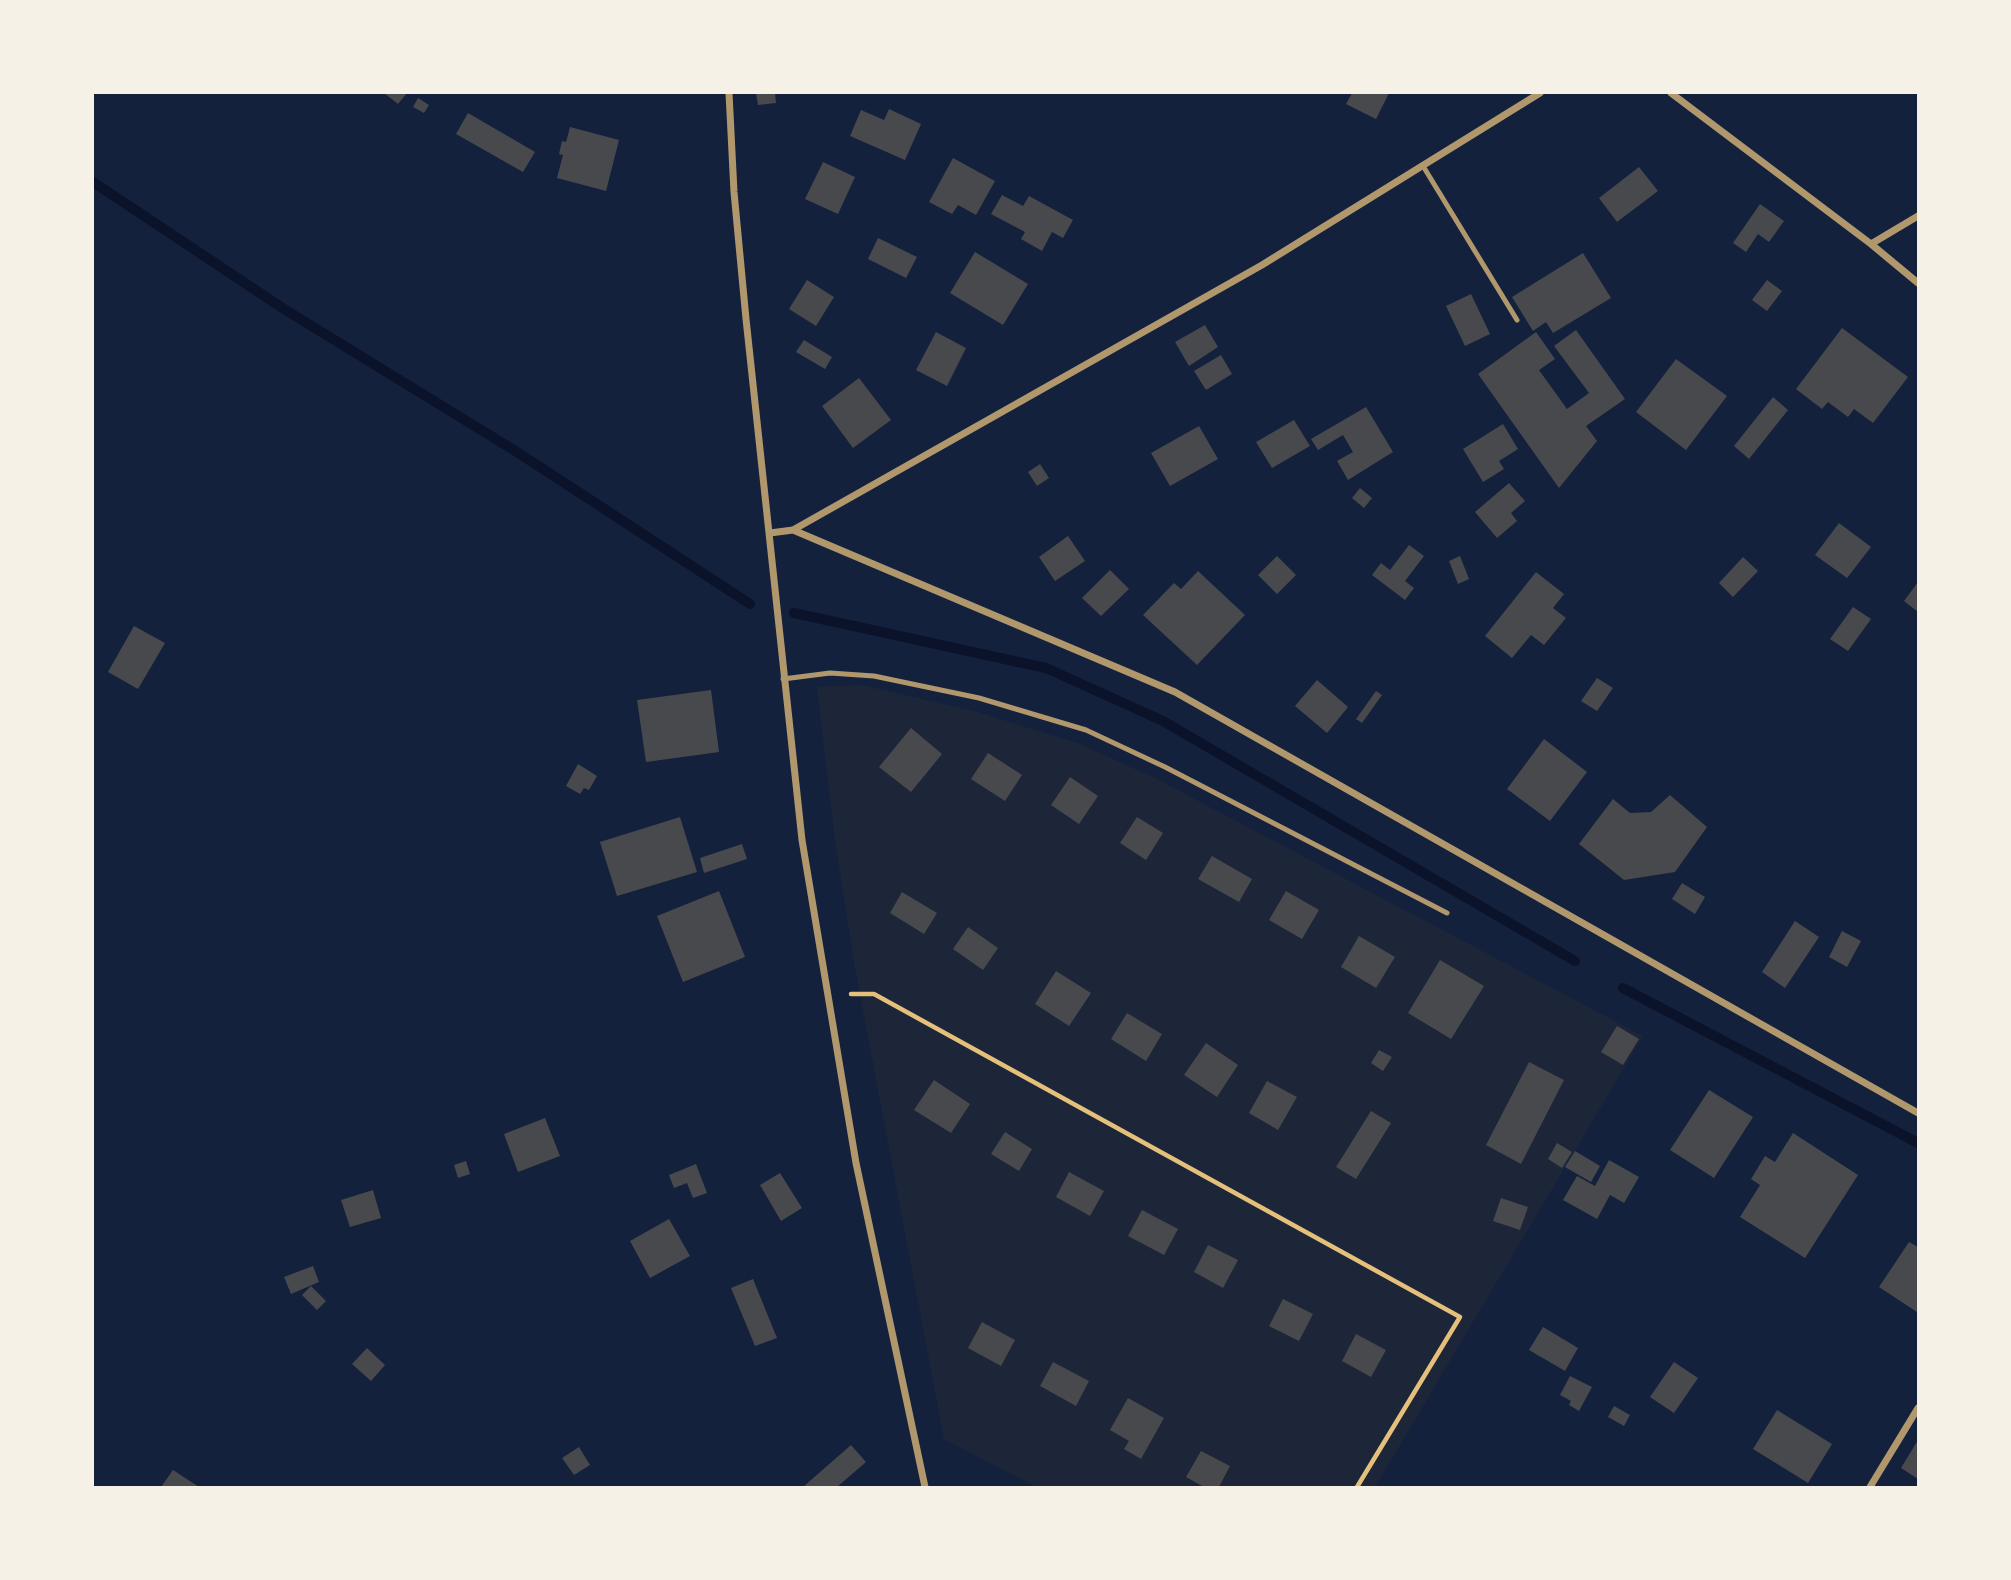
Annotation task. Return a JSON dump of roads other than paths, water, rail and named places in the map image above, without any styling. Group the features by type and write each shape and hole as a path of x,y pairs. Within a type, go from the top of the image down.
{"street":[{"path":"729,93 734,192 746,319 802,840 856,1163 925,1487"},
{"path":"770,533 793,530 1262,265 1540,93"},
{"path":"1671,93 1871,244 1918,283"},
{"path":"1871,244 1918,216"},
{"path":"793,530 1175,692 1918,1113"},
{"path":"1870,1487 1918,1408"}],"lane":[{"path":"1423,166 1517,320"},
{"path":"783,679 830,673 896,680 979,698 1086,730 1176,773 1447,913"}],"waterway":[{"path":"93,182 284,309 517,452 750,604"},
{"path":"794,613 1046,668 1163,721 1575,961"},
{"path":"1623,988 1918,1143"}]}
